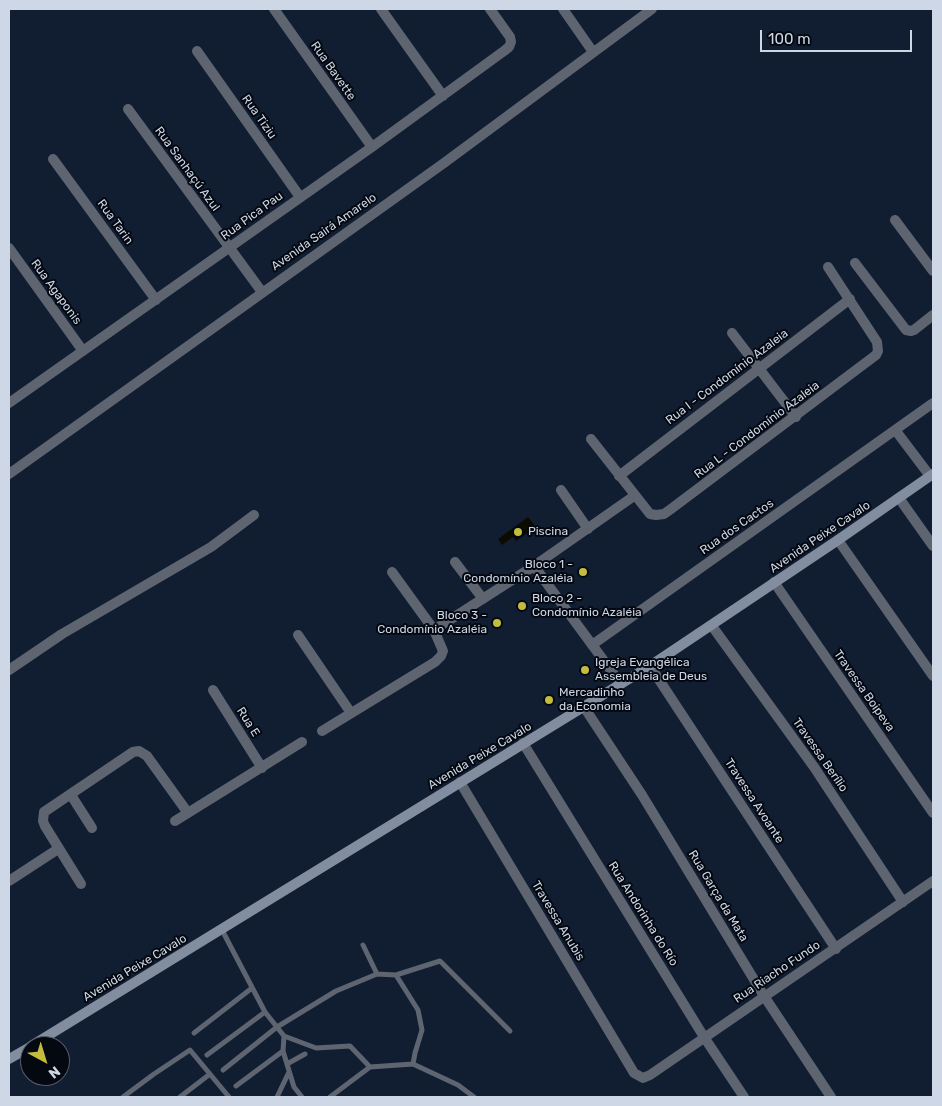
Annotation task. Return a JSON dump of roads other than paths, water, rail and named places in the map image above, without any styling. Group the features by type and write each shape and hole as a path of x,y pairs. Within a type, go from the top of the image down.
{"street":[{"name":"Rua Bavette","path":"274,9 372,147"},
{"path":"381,9 444,96"},
{"name":"Rua Pica Pau","path":"10,401 444,96 509,47 510,37 490,9"},
{"path":"563,9 593,52"},
{"name":"Avenida Sairá Amarelo","path":"9,474 444,163 652,9"},
{"name":"Rua Tiziu","path":"197,51 300,197"},
{"name":"Rua Sanhaçú Azul","path":"128,109 262,292"},
{"name":"Rua Tarin","path":"53,159 156,300"},
{"path":"896,220 933,269"},
{"name":"Rua Agaponis","path":"9,248 83,351"},
{"path":"855,262 906,330 914,330 933,315"},
{"path":"828,267 850,299"},
{"name":"Rua L - Condomínio Azaleia","path":"634,496 650,514 664,514 671,510 876,355 878,351 877,342 850,299"},
{"name":"Rua I - Condomínio Azaleia","path":"618,476 850,299"},
{"path":"732,333 796,416"},
{"name":"Rua dos Cactos","path":"592,645 933,403"},
{"path":"896,431 932,475"},
{"path":"434,630 534,566 634,496 590,438"},
{"name":"Avenida Peixe Cavalo","path":"47,1036 650,666 712,626 932,475"},
{"path":"561,490 588,529"},
{"path":"899,498 933,546"},
{"path":"9,670 62,634 210,548 254,515"},
{"path":"838,540 933,676"},
{"path":"455,562 483,599"},
{"path":"534,566 621,684"},
{"path":"322,731 435,662 441,656 443,651 434,630 392,572"},
{"name":"Travessa Boipeva","path":"774,582 933,813"},
{"name":"Travessa Berílio","path":"712,626 814,767 903,902"},
{"path":"298,635 351,713"},
{"name":"Travessa Avoante","path":"650,666 836,949"},
{"name":"Rua E","path":"213,690 262,768"},
{"name":"Rua Garça da Mata","path":"584,707 642,795 764,996 831,1097"},
{"path":"175,821 302,742"},
{"name":"Rua Andorinha do Río","path":"523,743 704,1037 744,1097"},
{"path":"81,884 58,849 43,821 44,812 133,752 139,751 148,756 188,813"},
{"name":"Travessa Anubis","path":"460,782 634,1074"},
{"path":"71,795 92,828"},
{"path":"9,881 58,849"},
{"name":"Rua Riacho Fundo","path":"634,1074 643,1078 650,1075 933,881"},
{"name":"Avenida Peixe Cavalo","path":"9,1060 20,1053"}],"lane":[{"path":"222,930 265,1012 284,1036 316,1048 350,1046 370,1067"},
{"path":"363,944 377,974"},
{"path":"223,1070 277,1027 336,991 377,974 396,975 440,961 510,1031"},
{"path":"396,975 418,1010 422,1030 414,1053 413,1064"},
{"path":"194,1033 252,988"},
{"path":"207,1055 265,1012"},
{"path":"284,1036 283,1051 289,1072 294,1087 302,1097"},
{"path":"124,1097 190,1050 229,1097"},
{"path":"236,1086 283,1051"},
{"path":"287,1064 305,1054"},
{"path":"330,1097 370,1067 413,1064 458,1085 474,1097"},
{"path":"277,1097 289,1072"},
{"path":"180,1097 210,1074"}],"place":[{"name":"Piscina","path":"518,532"},
{"name":"Bloco 1 - Condomínio Azaléia","path":"583,572"},
{"name":"Bloco 2 - Condomínio Azaléia","path":"522,606"},
{"name":"Bloco 3 - Condomínio Azaléia","path":"497,623"},
{"name":"Igreja Evangélica Assembleia de Deus","path":"585,670"},
{"name":"Mercadinho da Economia","path":"549,700"}]}
